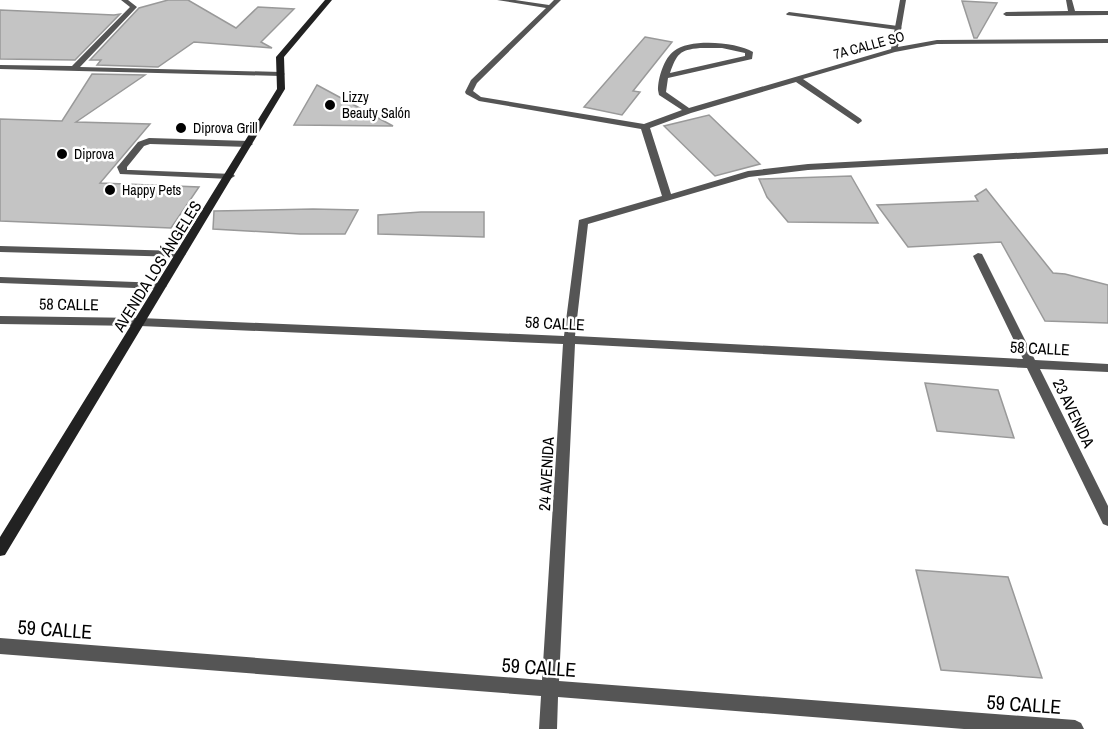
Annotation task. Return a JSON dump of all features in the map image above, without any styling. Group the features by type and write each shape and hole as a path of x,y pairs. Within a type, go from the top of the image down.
{"street":[{"path":"75,69 134,7 124,0"},
{"name":"AVENIDA LOS ÁNGELES","path":"0,550 281,89 283,81 278,66 280,57 329,0"},
{"path":"500,0 551,7"},
{"path":"558,0 474,82 469,92 479,99 645,127 667,197 748,174 798,168 1108,151"},
{"path":"894,50 903,0"},
{"path":"1069,0 1072,13"},
{"path":"1006,14 1108,13"},
{"path":"789,14 898,28"},
{"name":"7A CALLE SO","path":"645,127 688,111 894,50 937,42 1108,41"},
{"path":"665,76 749,57 749,52 739,48 711,46 686,48 674,54 660,85 662,93 688,111"},
{"path":"1,68 281,74"},
{"path":"797,79 858,121"},
{"path":"230,176 131,173 123,172 123,167 141,144 149,141 249,144"},
{"name":"24 AVENIDA","path":"548,729 569,339 583,222 667,197"},
{"path":"0,249 182,254"},
{"name":"23 AVENIDA","path":"978,256 1108,520"},
{"path":"0,280 162,286"},
{"name":"58 CALLE","path":"0,320 140,322 569,339 1108,368"},
{"name":"59 CALLE","path":"0,646 1075,729"}],"building":[{"path":"168,0 188,0 236,28 258,7 294,9 261,42 272,48 194,42 158,67 97,65 101,60 90,60 139,8"},
{"path":"962,1 997,3 977,38 974,38"},
{"path":"0,10 120,14 75,60 0,59"},
{"path":"645,37 672,42 633,91 640,92 622,115 584,107"},
{"name":"Diprova","path":"92,74 145,75 76,122 150,124 100,183 199,187 171,228 0,221 0,119 62,121"},
{"name":"Lizzy Beauty Salón","path":"317,85 393,126 294,125"},
{"path":"709,115 760,164 715,176 664,126"},
{"path":"851,176 878,223 788,222 767,197 759,179"},
{"path":"986,189 1053,273 1108,285 1108,323 1045,321 1001,242 908,247 877,205 978,201 975,196"},
{"path":"358,210 345,234 213,229 214,211"},
{"path":"484,212 484,237 378,234 378,215"},
{"path":"925,383 998,390 1014,438 937,431"},
{"path":"916,570 1008,577 1042,678 941,670"}],"place":[{"name":"Lizzy Beauty Salón","path":"330,105"},
{"name":"Diprova Grill","path":"181,128"},
{"name":"Diprova","path":"62,154"},
{"name":"Happy Pets","path":"110,190"}]}
